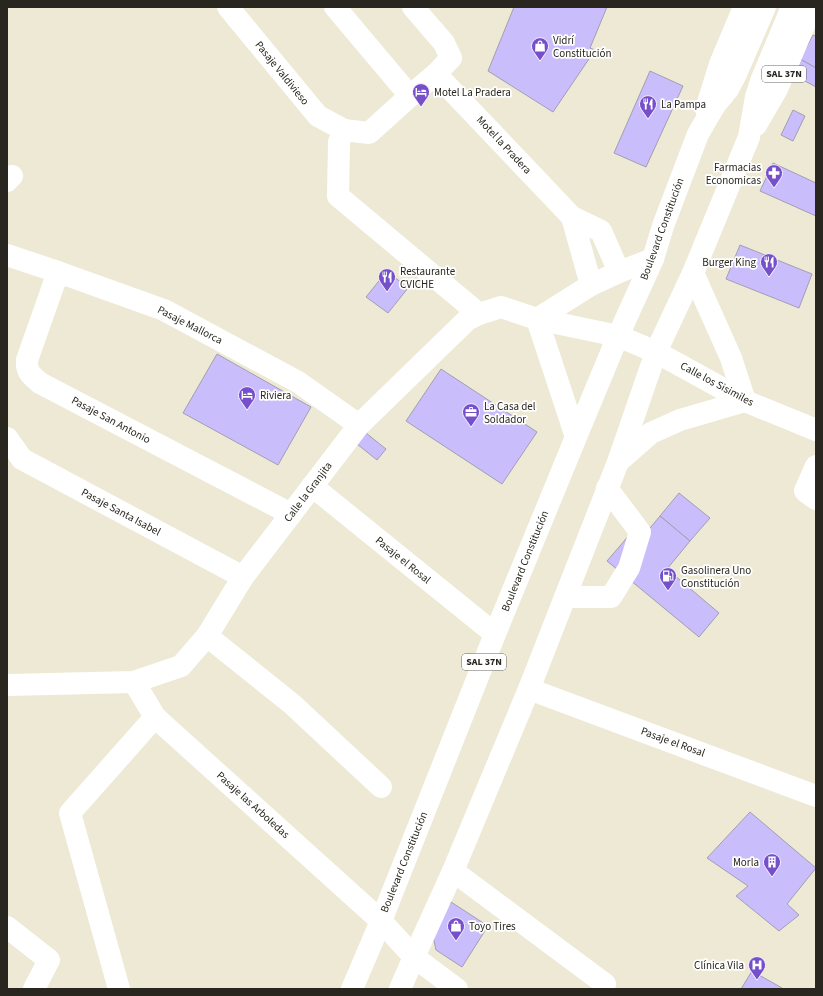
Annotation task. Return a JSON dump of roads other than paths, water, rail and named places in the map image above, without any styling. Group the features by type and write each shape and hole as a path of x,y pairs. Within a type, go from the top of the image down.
{"main road":[{"name":"Pasaje Valdivieso","path":"228,7 318,116 344,130"},
{"path":"335,7 410,96"},
{"path":"413,7 444,43 451,58 436,74 369,133 344,130 338,142 338,196 479,314"},
{"name":"Boulevard Constitución","path":"352,989 381,921 495,634 576,437 618,336 653,260 663,226 698,134 720,64 744,7"},
{"name":"Boulevard Constitución","path":"698,134 715,105 728,89 736,74 765,7"},
{"name":"SAL 37N","path":"749,137 759,86 792,7"},
{"name":"SAL 37N","path":"400,989 453,871 530,689 618,462 656,352 693,273 749,137 777,89 812,7"},
{"name":"Motel la Pradera","path":"436,74 572,217 601,231 619,272"},
{"name":"Motel la Pradera","path":"572,217 591,285"},
{"name":"Pasaje Mallorca","path":"7,255 164,310 298,382 359,425"},
{"path":"576,437 537,318 591,285 619,272 653,260"},
{"name":"Pasaje San Antonio","path":"58,272 27,360 26,368 30,374 40,383 291,514"},
{"path":"618,462 651,433 680,420 745,401 731,358 693,273"},
{"name":"Calle la Granjita","path":"7,685 134,682 181,666 207,636 243,576 359,425 467,320 479,314 501,307 537,318 618,336"},
{"name":"Calle los Sisimiles","path":"618,336 656,352 745,401 816,430"},
{"name":"Pasaje Santa Isabel","path":"7,438 22,459 243,576"},
{"path":"816,466 805,491 816,500"},
{"name":"Pasaje el Rosal","path":"312,486 495,634"},
{"path":"565,597 611,597 629,568 640,532 607,488"},
{"path":"207,636 292,704 381,787"},
{"name":"Pasaje las Arboledas","path":"134,682 155,717 381,921 414,957 457,989"},
{"name":"Pasaje el Rosal","path":"530,689 816,796"},
{"path":"119,989 70,813 155,717"},
{"path":"453,871 606,984"},
{"path":"7,927 49,960 34,989"}],"place":[{"name":"Vidrí Constitución","path":"540,61"},
{"name":"Motel La Pradera","path":"421,107"},
{"name":"La Pampa","path":"648,119"},
{"name":"Farmacias Economicas","path":"774,188"},
{"name":"Burger King","path":"769,277"},
{"name":"Restaurante CVICHE","path":"387,292"},
{"name":"Riviera","path":"247,410"},
{"name":"La Casa del Soldador","path":"471,427"},
{"name":"Gasolinera Uno Constitución","path":"668,591"},
{"name":"Morla","path":"772,877"},
{"name":"Toyo Tires","path":"456,941"},
{"name":"Clínica Vila","path":"757,980"}]}
